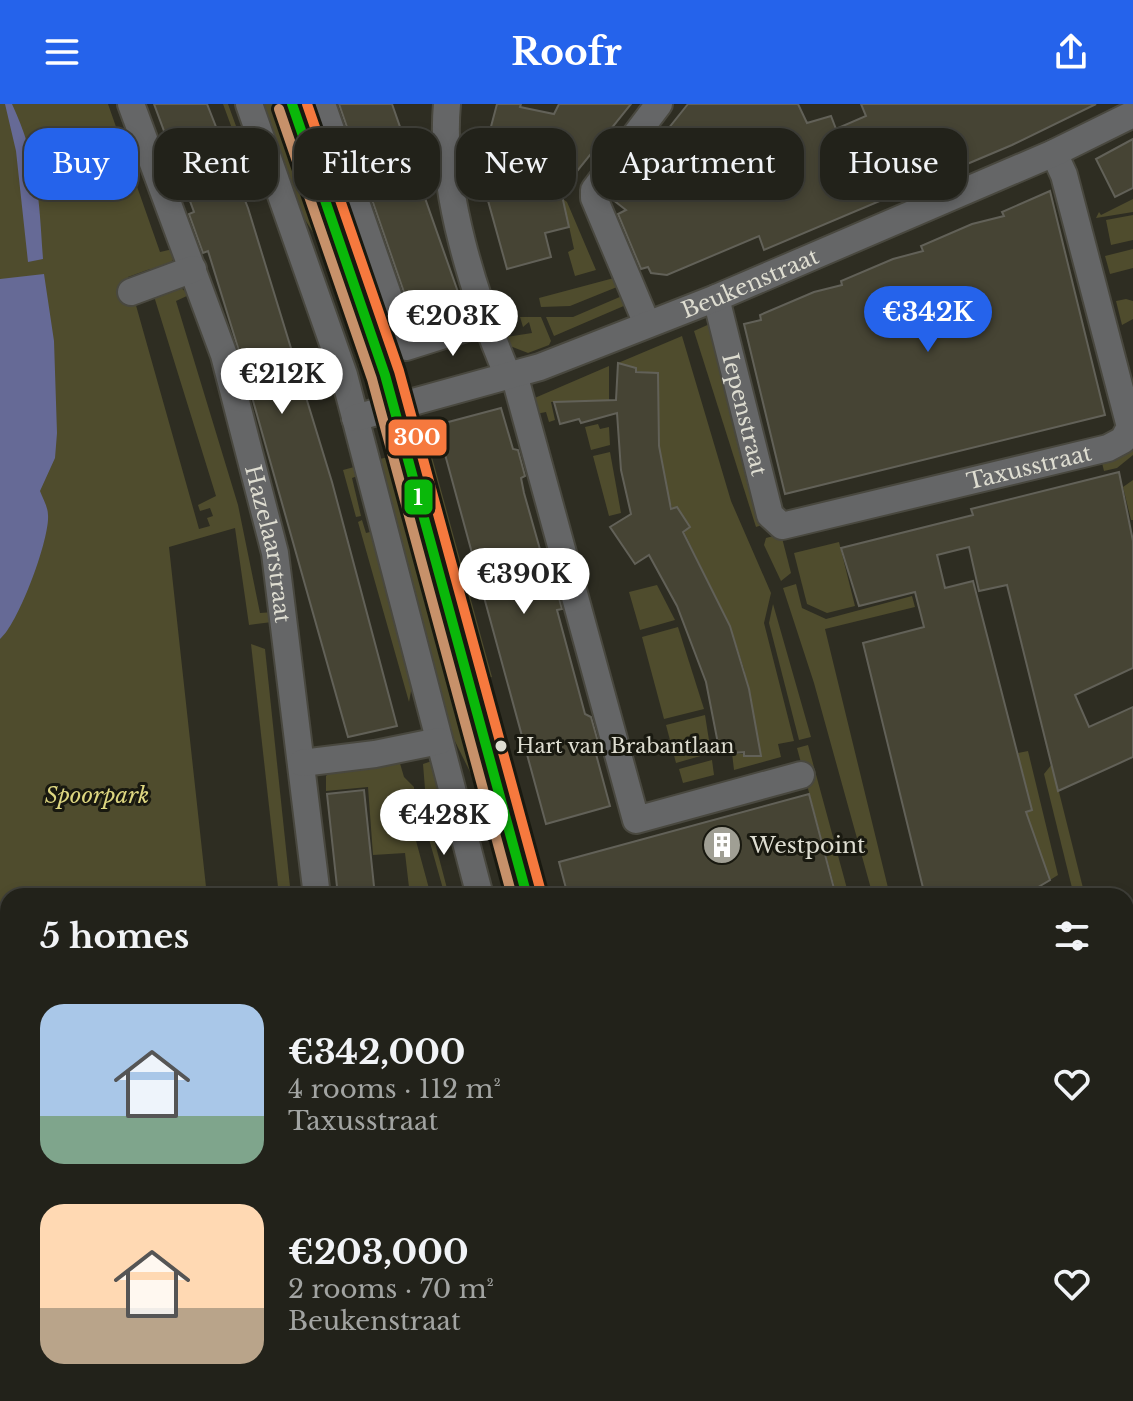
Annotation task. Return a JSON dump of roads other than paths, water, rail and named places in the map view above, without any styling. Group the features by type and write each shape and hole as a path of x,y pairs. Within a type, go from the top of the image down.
{"street":[{"name":"Hazelaarstraat","path":"131,104 224,355 275,553 316,888"},
{"path":"249,104 344,375 478,888"},
{"path":"292,104 394,408 525,888"},
{"path":"322,104 406,347 485,322"},
{"path":"447,104 446,167 485,322 511,375 636,820 801,775"},
{"path":"647,324 594,198 594,190 659,104"},
{"name":"Beukenstraat","path":"355,418 511,375 716,298 1054,153 1133,114"},
{"name":"Taxusstraat","path":"782,526 1108,448 1123,440 1130,427 1064,175 1054,153"},
{"path":"131,292 193,269"},
{"name":"Iepenstraat","path":"716,298 770,515 782,526"},
{"path":"302,763 375,754 439,741"}],"water":[{"path":"5,104 12,104 24,134 24,200 38,200 43,259 28,262 16,151"},
{"path":"44,274 54,341 57,433 55,458 40,491 47,509 47,527 24,600 0,639 0,279"}],"place":[{"name":"Hart van Brabantlaan","path":"501,746"},
{"name":"Westpoint","path":"722,845"}],"park label":[{"name":"Spoorpark","path":"97,795"}]}
